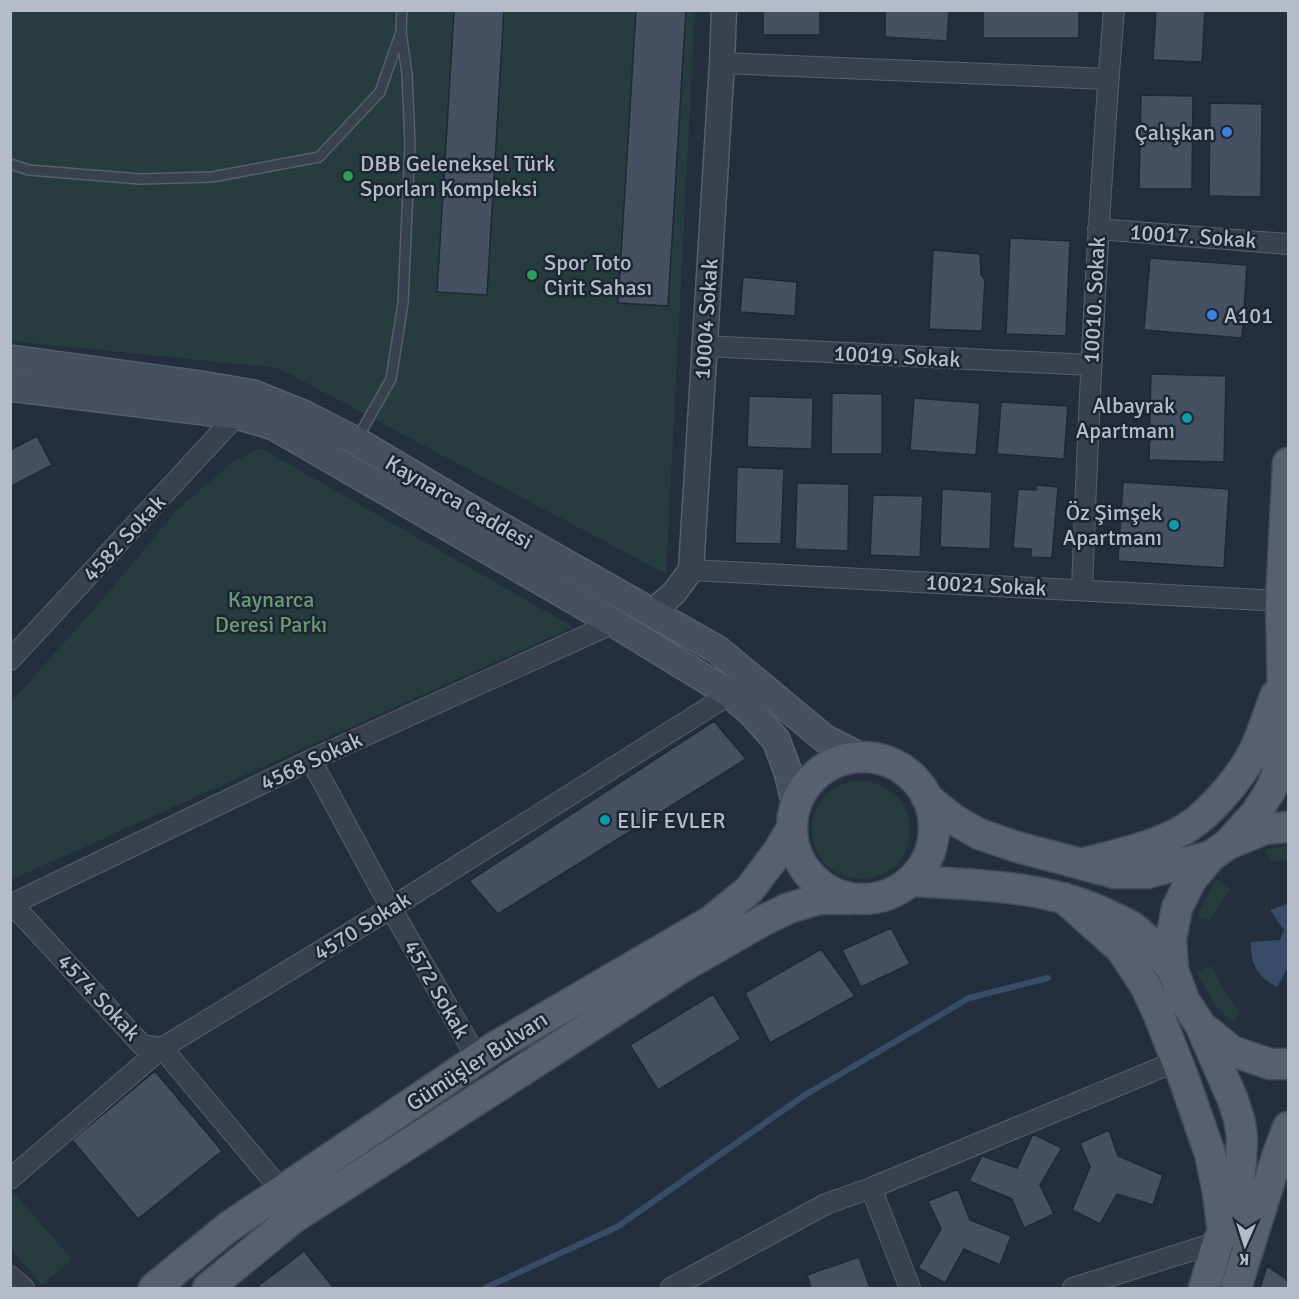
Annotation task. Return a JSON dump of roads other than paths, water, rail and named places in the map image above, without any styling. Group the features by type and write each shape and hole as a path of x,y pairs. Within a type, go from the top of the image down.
{"main road":[{"name":"Kaynarca Caddesi","path":"10,359 253,394 306,415 356,441 492,522 718,650 825,739 861,757"},
{"name":"Kaynarca Caddesi","path":"10,387 237,415 274,426 614,623 730,694 751,712 776,740 788,772 796,855 807,875 826,890 849,899 874,899 897,892 916,877 929,856 935,833 932,808 921,787 904,769 883,760 861,757 838,761 818,772 802,789 793,817"},
{"path":"1204,1288 1238,1186 1242,1137 1233,1100 1201,1026 1184,1000 1173,970 1171,939 1177,908 1191,880 1256,813 1276,778 1282,729 1281,601 1288,463"},
{"path":"1081,864 1154,843 1183,830 1200,819 1246,765 1256,747 1282,676"},
{"name":"Kaynarca Caddesi","path":"927,798 953,819 979,834 1017,847 1115,873 1148,873 1220,850 1265,829 1288,828"},
{"name":"Gümüşler Bulvarı","path":"154,1288 227,1228 477,1058 711,921 749,890 777,853 793,817"},
{"path":"910,881 1001,887 1064,898 1100,910 1132,927 1155,948 1173,970"},
{"path":"1064,898 1121,949 1146,987 1177,1061 1210,1154 1218,1193 1221,1237"},
{"name":"Gümüşler Bulvarı","path":"208,1288 292,1219 684,966 764,920 789,909 819,899 849,899"},
{"path":"1201,1026 1232,1051 1270,1064 1288,1065"},
{"path":"1236,1288 1288,1127"}],"street":[{"name":"10004 Sokak","path":"691,570 724,10"},
{"name":"10010. Sokak","path":"1082,590 1098,229 1114,10"},
{"path":"722,63 1108,79"},
{"name":"10017. Sokak","path":"1098,229 1288,244"},
{"name":"10019. Sokak","path":"704,346 1091,365"},
{"name":"4582 Sokak","path":"10,660 237,415"},
{"path":"652,612 674,593 691,570"},
{"name":"10021 Sokak","path":"691,570 1281,601"},
{"name":"4568 Sokak","path":"11,905 311,760 614,623"},
{"name":"4570 Sokak","path":"10,1179 162,1048 391,908 730,694"},
{"name":"4572 Sokak","path":"311,760 391,908 477,1058"},
{"name":"4574 Sokak","path":"11,905 142,1045 162,1048 282,1191"},
{"path":"671,1288 826,1204 871,1188 1177,1061"},
{"path":"1269,1182 1288,1158"},
{"path":"871,1188 910,1288"},
{"path":"1075,1288 1221,1237"},
{"path":"10,1276 24,1288"}],"lane":[{"path":"356,441 391,379 403,303 410,144 407,74 401,32 402,10"},
{"path":"10,164 29,170 140,179 212,177 319,157 380,92 401,32"}],"water":[{"path":"1288,904 1288,967 1277,987 1256,969 1251,942 1280,940 1284,930 1270,910"}],"waterway":[{"path":"485,1288 617,1227 805,1095 969,998 1048,978"}],"place":[{"name":"Çalışkan","path":"1227,132"},
{"name":"DBB Geleneksel Türk Sporları Kompleksi","path":"348,176"},
{"name":"Spor Toto Cirit Sahası","path":"532,275"},
{"name":"A101","path":"1212,315"},
{"name":"Albayrak Apartmanı","path":"1187,418"},
{"name":"Öz Şimşek Apartmanı","path":"1174,525"},
{"name":"ELİF EVLER","path":"605,820"}],"park label":[{"name":"Kaynarca Deresi Parkı","path":"271,612"}]}
